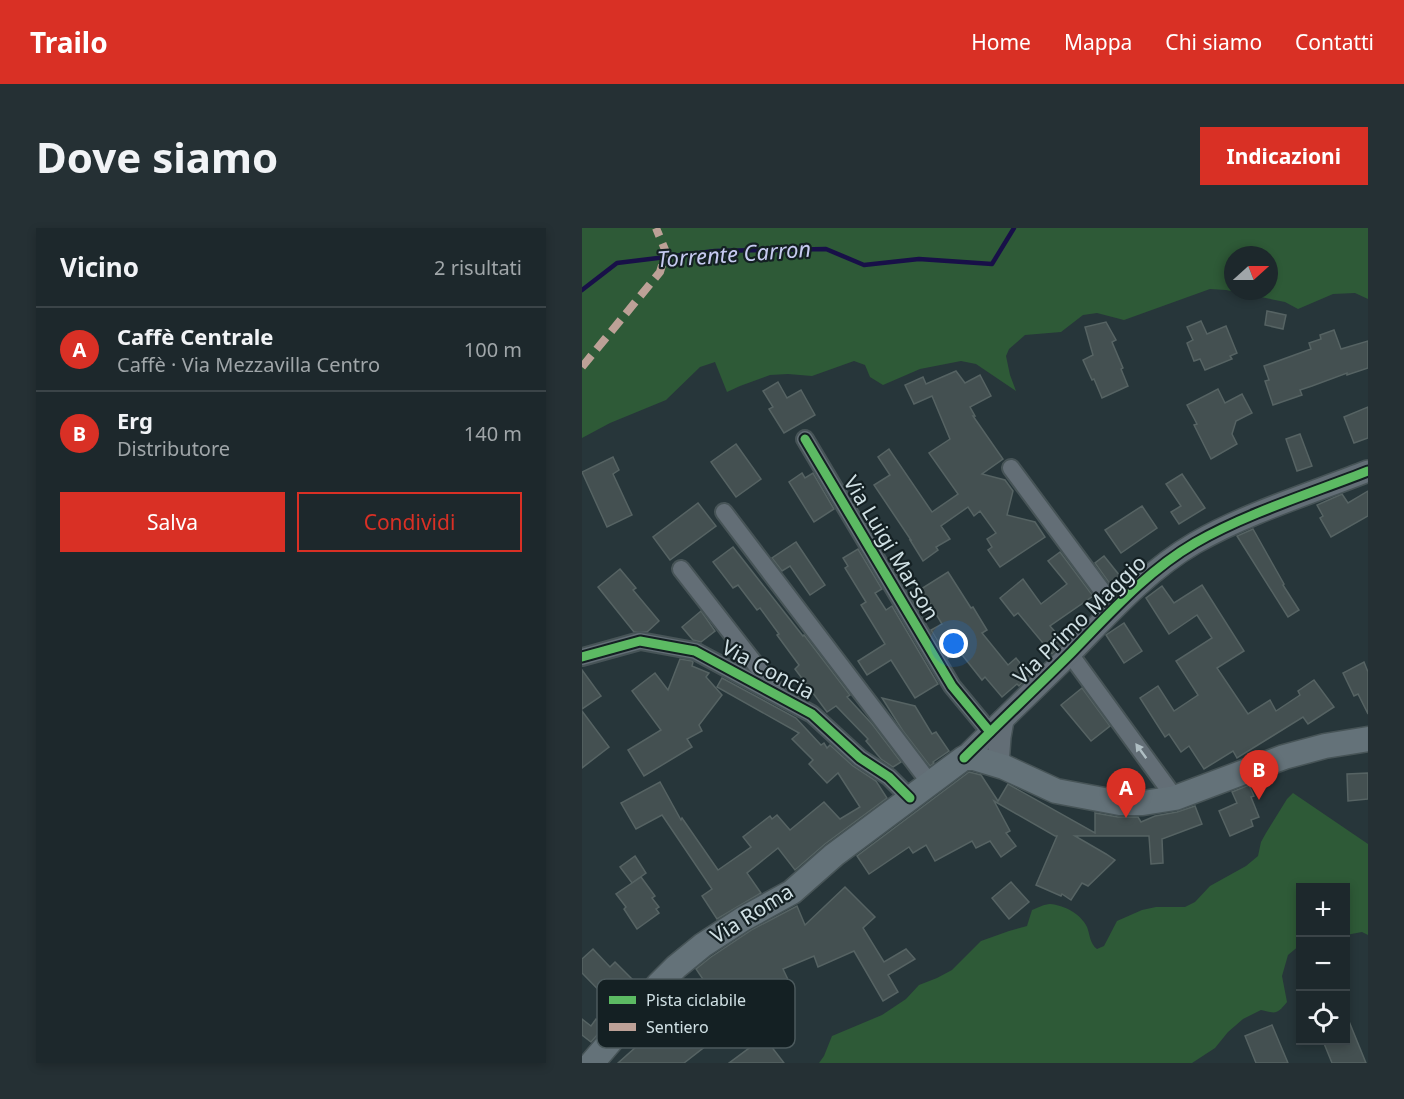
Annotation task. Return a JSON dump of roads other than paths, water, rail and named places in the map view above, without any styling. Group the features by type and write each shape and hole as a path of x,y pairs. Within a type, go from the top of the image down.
{"main road":[{"path":"964,758 974,758 1004,767 1056,791 1119,802 1143,803 1175,798 1284,757 1325,746 1368,739"},
{"name":"Via Roma","path":"664,979 703,945 743,919 792,892 834,855 964,758"},
{"name":"Via Roma","path":"592,1063 605,1048"}],"street":[{"name":"Via Luigi Marson","path":"805,439 952,686 997,726"},
{"path":"1011,468 1115,608"},
{"name":"Via Primo Maggio","path":"964,758 1137,586 1160,566 1195,543 1270,509 1368,471"},
{"path":"724,512 930,783"},
{"name":"Via Concia","path":"681,569 782,698"},
{"name":"Via Concia","path":"582,657 640,640 695,651 812,714 860,758 889,777 910,798"},
{"path":"1070,654 1175,798"},
{"path":"997,726 1000,737 998,765"}],"waterway":[{"name":"Torrente Carron","path":"582,290 617,263 715,251 826,249 864,265 919,259 992,264 1014,228"}],"place":[{"name":"Erg","path":"1259,800"},
{"name":"Caffè Centrale","path":"1126,818"}]}
